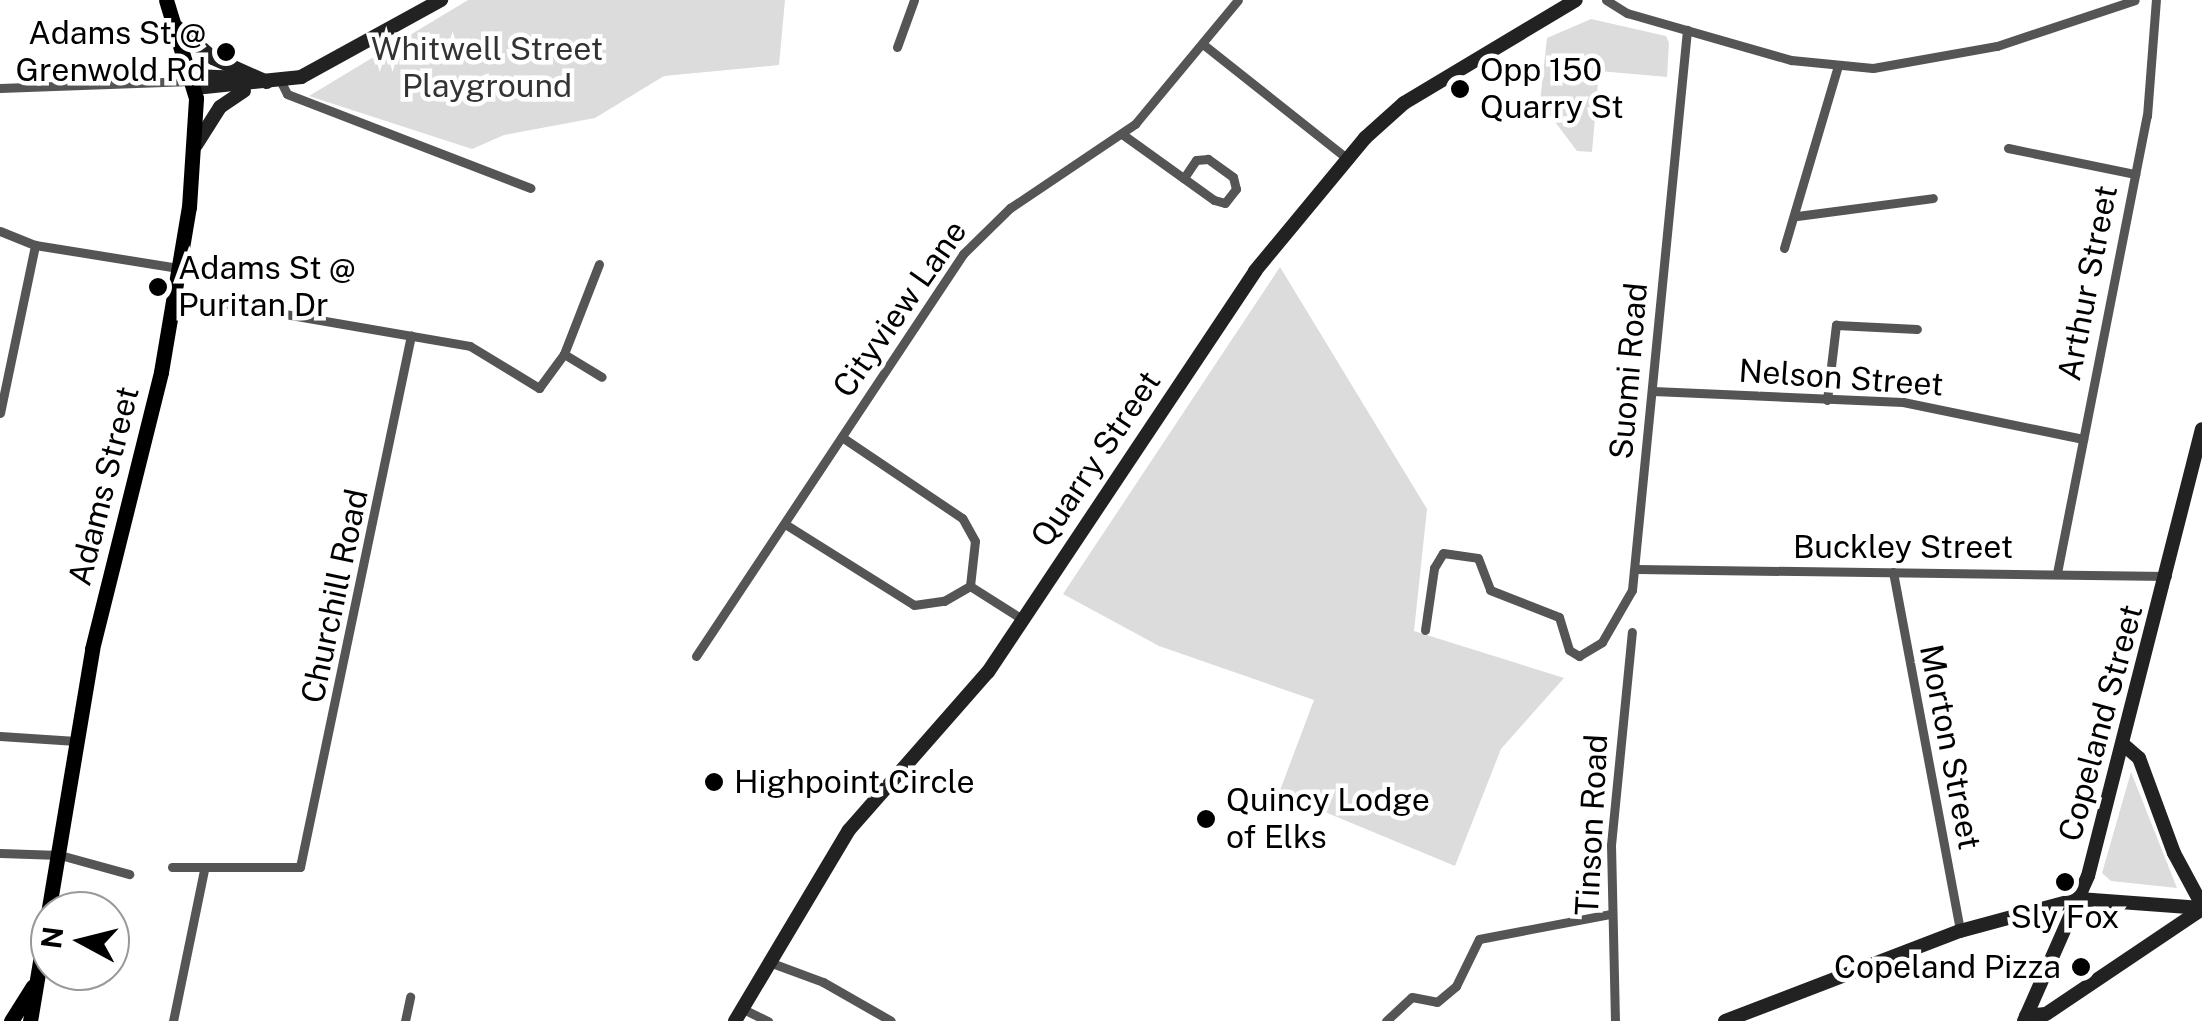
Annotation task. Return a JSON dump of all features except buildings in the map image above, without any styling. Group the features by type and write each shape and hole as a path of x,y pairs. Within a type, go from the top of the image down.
{"main road":[{"name":"Adams Street","path":"53,891 76,741 175,295 196,145 194,82 166,0"},
{"path":"196,145 227,100 326,66 441,0"},
{"name":"Quarry Street","path":"739,1015 849,830 988,672 1255,270 1349,160 1424,88 1576,0"},
{"path":"177,27 213,58 275,82"},
{"path":"194,82 275,82"},
{"name":"Copeland Street","path":"2025,1018 2079,900 2125,746 2202,430"},
{"path":"2125,746 2139,758 2174,853 2202,907"},
{"path":"1726,1021 1960,931 2079,900 2202,907"},
{"path":"2025,1018 2046,1014 2202,907"},
{"name":"Adams Street","path":"11,1021 30,991"},
{"name":"Adams Street","path":"30,1021 33,991"}],"street":[{"path":"897,47 914,0"},
{"name":"Cityview Lane","path":"696,656 986,228 1122,134 1204,46 1238,0"},
{"path":"1606,0 1687,30 1791,60 1882,67 1986,49 2135,0"},
{"name":"Arthur Street","path":"2057,573 2150,97 2156,0"},
{"name":"Suomi Road","path":"1425,630 1434,568 1443,553 1464,552 1478,558 1490,590 1546,609 1562,624 1569,650 1590,654 1632,590 1687,30"},
{"path":"1204,46 1349,160"},
{"path":"1784,248 1798,216 1838,66"},
{"path":"0,88 194,82"},
{"path":"275,82 286,94 530,188"},
{"path":"1122,134 1184,178 1225,203 1236,189 1233,177 1208,159 1196,160 1184,178"},
{"path":"2008,148 2134,174"},
{"path":"1798,216 1933,198"},
{"path":"0,231 36,245 178,268"},
{"path":"0,413 36,245"},
{"path":"175,295 470,346 539,388 564,354 599,264"},
{"path":"1827,400 1836,326 1918,329"},
{"name":"Churchill Road","path":"204,870 300,866 412,335"},
{"path":"564,354 602,377"},
{"path":"0,366 11,372"},
{"name":"Nelson Street","path":"1652,391 1922,405 2083,439"},
{"path":"842,437 962,518 975,540 970,586"},
{"path":"784,524 914,605 944,601 970,586"},
{"name":"Buckley Street","path":"1637,569 2168,576"},
{"name":"Morton Street","path":"1893,572 1960,931"},
{"path":"970,586 1022,619"},
{"name":"Tinson Road","path":"1615,1021 1610,914 1632,632"},
{"path":"0,736 76,741"},
{"path":"0,853 60,855 129,874"},
{"path":"172,867 204,870 173,1021"},
{"path":"1386,1021 1412,997 1437,1002 1456,986 1479,938 1610,914"},
{"path":"768,962 823,982 891,1021"},
{"path":"405,1021 410,998"},
{"path":"739,1015 768,1021"}],"green space":[{"name":"Whitwell Street Playground","path":"468,0 785,0 779,65 664,76 595,118 504,135 472,149 309,96"},
{"path":"1591,19 1666,36 1669,43 1667,77 1599,71 1592,152 1577,151 1540,102 1547,38"},
{"path":"1280,267 1427,509 1414,631 1564,678 1501,749 1455,866 1279,793 1314,700 1159,646 1063,594"},
{"path":"2131,772 2177,888 2111,881 2102,873"}],"place":[{"name":"Adams St @ Grenwold Rd","path":"226,52"},
{"name":"Opp 150 Quarry St","path":"1460,89"},
{"name":"Adams St @ Puritan Dr","path":"158,287"},
{"name":"Highpoint Circle","path":"714,782"},
{"name":"Quincy Lodge of Elks","path":"1206,819"},
{"name":"Sly Fox","path":"2065,882"},
{"name":"Copeland Pizza","path":"2081,967"}]}
